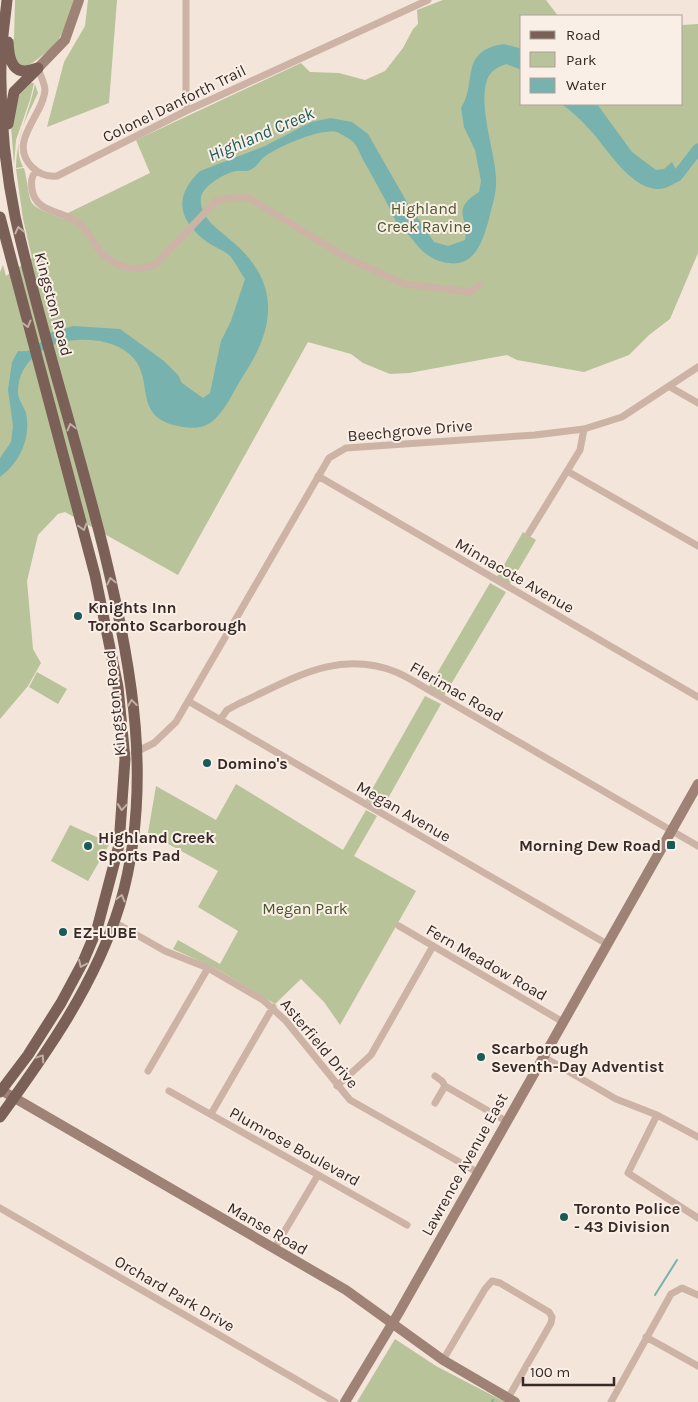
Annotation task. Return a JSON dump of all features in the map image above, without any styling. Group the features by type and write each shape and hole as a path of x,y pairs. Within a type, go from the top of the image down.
{"main road":[{"path":"6,146 1,63 7,0"},
{"path":"6,146 14,92 65,40 79,0"},
{"path":"6,12 8,52 12,66 20,71 38,68"},
{"name":"Kingston Road","path":"0,1117 84,991 98,963 114,922 132,847 138,792 138,752 124,637 84,474 30,278 15,214 6,146"},
{"path":"0,217 15,277"},
{"path":"0,244 5,260 15,277"},
{"name":"Kingston Road","path":"0,1091 28,1055 65,997 97,929 119,845 125,758 118,687 95,575 15,277"},
{"name":"Lawrence Avenue East","path":"345,1402 391,1325 698,784"},
{"name":"Manse Road","path":"0,1091 346,1290 391,1325 443,1360 511,1400"}],"street":[{"path":"186,0 186,111"},
{"name":"Colonel Danforth Trail","path":"36,171 44,175 60,176 186,111 428,0"},
{"path":"38,68 45,92 25,137 23,148 27,161 36,171 32,176 31,185 36,201 48,210 78,222 106,256 124,267 140,270 148,268 166,255 216,202 228,198 248,198 347,258 404,284 471,292 479,285"},
{"name":"Beechgrove Drive","path":"125,758 162,736 176,722 329,458 346,448 535,435 584,429 622,417 698,367"},
{"path":"670,387 698,403"},
{"path":"529,533 580,450 584,429"},
{"path":"567,471 698,546"},
{"name":"Minnacote Avenue","path":"318,476 698,697"},
{"name":"Flerimac Road","path":"220,720 227,710 240,703 328,665 352,662 373,665 405,677 671,831"},
{"name":"Megan Avenue","path":"188,701 607,944"},
{"path":"671,831 698,846"},
{"name":"Asterfield Drive","path":"114,922 165,950 208,968 273,1007 350,1100 477,1172"},
{"name":"Fern Meadow Road","path":"398,926 563,1022"},
{"path":"337,1086 372,1055 433,946"},
{"path":"148,1071 208,968"},
{"path":"211,1114 273,1007"},
{"path":"542,1056 616,1099 657,1115 698,1137"},
{"path":"435,1076 445,1086 506,1121"},
{"path":"435,1103 445,1086"},
{"name":"Plumrose Boulevard","path":"169,1091 407,1225"},
{"path":"657,1115 628,1173 698,1218"},
{"path":"274,1249 318,1175"},
{"name":"Orchard Park Drive","path":"0,1208 336,1402"},
{"path":"443,1360 485,1289 492,1281 500,1283 549,1312 552,1317 551,1323 511,1400"},
{"path":"611,1402 646,1337 675,1290 685,1288 698,1296"},
{"path":"646,1337 698,1366"}],"green space":[{"path":"15,0 75,0 59,39 27,67 17,66 12,40 14,39"},
{"path":"88,0 117,0 109,103 47,127 64,62 85,26"},
{"name":"Highland Creek Ravine","path":"443,0 546,0 557,15 520,15 520,105 683,105 683,25 698,24 698,253 670,319 649,335 629,355 584,372 517,360 507,355 409,373 390,374 363,363 351,354 308,342 178,575 65,512 58,514 38,535 27,581 33,649 41,663 28,686 0,719 0,272 3,265 6,276 32,258 23,219 16,169 24,168 30,197 35,206 64,219 68,213 150,173 136,140 301,63 310,72 339,73 365,80 385,71 403,48 413,29 418,24 417,10"},
{"path":"31,83 34,83 30,100 16,140 14,165 11,126 16,98"},
{"path":"35,84 38,93 23,127 32,95"},
{"path":"18,148 23,167 16,168 17,156"},
{"path":"523,532 536,540 510,584 497,577"},
{"path":"490,583 506,592 444,696 429,687"},
{"path":"37,672 67,689 58,704 29,687"},
{"path":"425,696 441,704 382,809 366,800"},
{"name":"Megan Park","path":"236,784 343,850 366,810 377,816 354,856 416,891 340,1025 324,1002 301,979 275,1004 217,969 173,949 178,940 220,964 238,931 198,907 218,871 148,833 156,786 216,820"},
{"path":"70,825 110,843 88,881 51,861"},
{"path":"395,1339 436,1366 505,1402 357,1402"}],"water":[{"path":"504,44 520,48 520,69 506,64 492,72 487,80 484,103 495,167 496,189 489,219 480,245 469,258 462,262 454,263 434,259 427,255 405,231 399,228 357,148 349,139 339,133 323,132 289,143 269,153 250,170 232,172 221,177 206,188 201,197 201,205 207,218 234,243 260,274 266,290 268,307 267,324 262,341 254,358 220,413 208,424 201,427 183,427 166,422 155,415 149,406 142,373 137,363 128,353 117,346 97,341 66,341 46,348 37,354 23,371 19,381 18,392 26,413 27,432 18,457 13,465 0,477 0,458 11,442 13,426 8,390 12,362 18,351 32,350 47,334 73,326 120,329 164,361 178,375 182,383 203,398 210,393 221,341 231,321 245,279 230,256 197,234 185,217 182,208 183,199 191,181 200,171 265,146 311,122 331,118 352,122 368,134 408,204 434,242 448,246 465,240 466,232 463,209 465,204 479,192 481,181 475,150 464,127 461,108 466,98 475,60 480,53"},
{"path":"562,105 598,105 632,152 656,170 664,169 672,162 681,179 663,189 656,189 636,181 627,174 573,113"}],"waterway":[{"name":"Highland Creek","path":"666,181 677,176 698,149"},
{"path":"655,1295 677,1260"}],"place":[{"name":"Knights Inn Toronto Scarborough","path":"78,616"},
{"name":"Domino's","path":"207,763"},
{"name":"Morning Dew Road","path":"671,845"},
{"name":"Highland Creek Sports Pad","path":"88,846"},
{"name":"EZ-LUBE","path":"63,932"},
{"name":"Scarborough Seventh-Day Adventist","path":"481,1057"},
{"name":"Toronto Police - 43 Division","path":"564,1217"}]}
